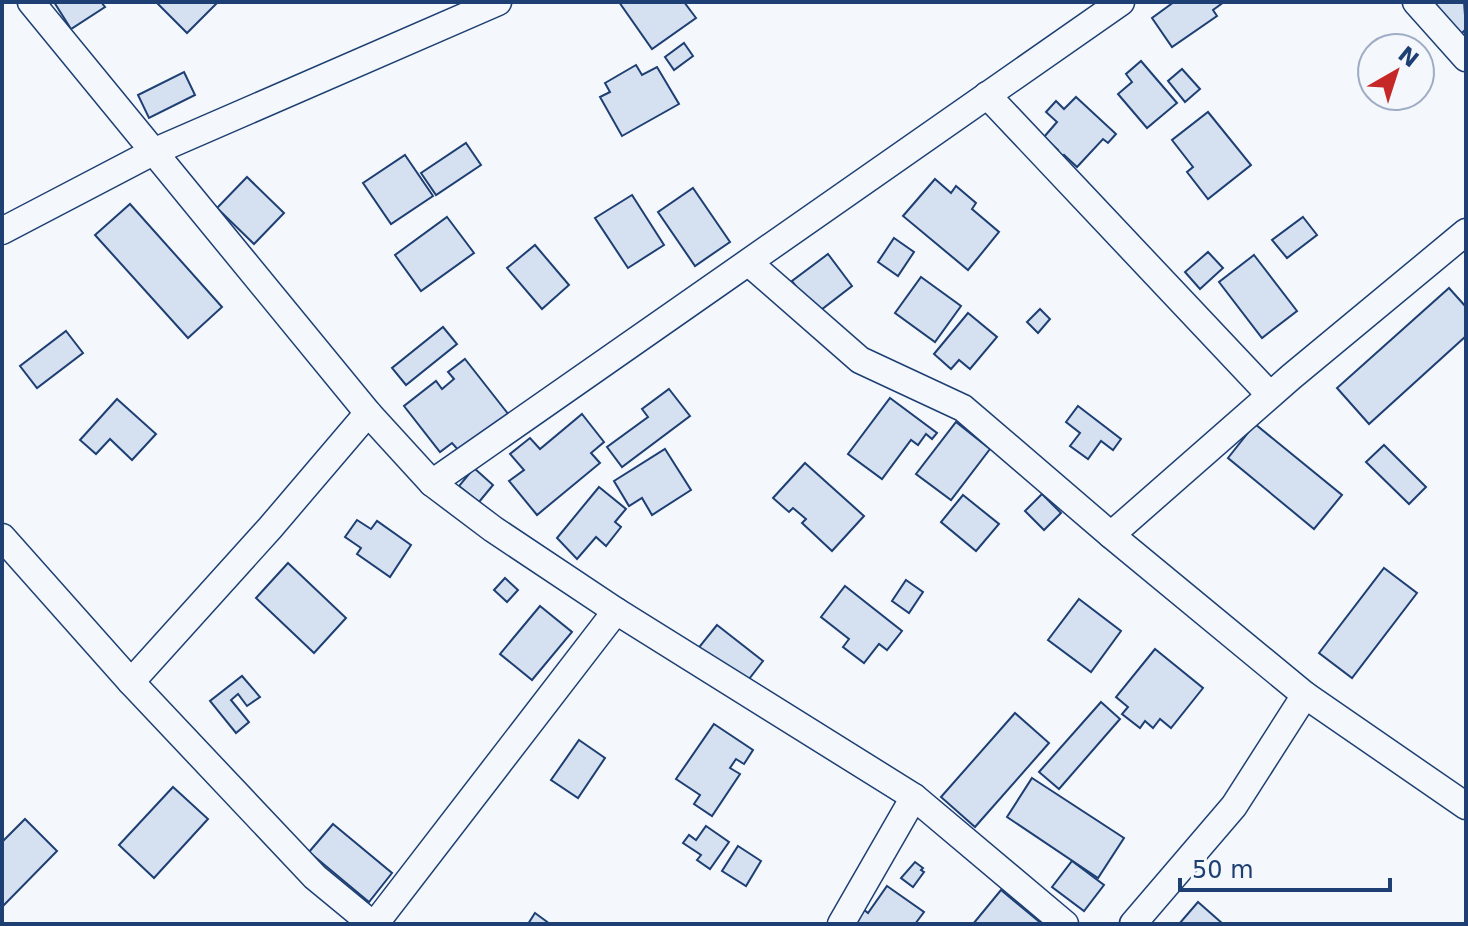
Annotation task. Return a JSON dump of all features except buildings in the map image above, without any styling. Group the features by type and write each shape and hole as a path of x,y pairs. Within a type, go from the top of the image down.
{"street":[{"path":"31,2 368,413 432,483 493,529 616,611 914,797 1065,924"},
{"path":"2,231 153,152 498,2"},
{"path":"432,483 1121,2"},
{"path":"1416,2 1466,58"},
{"path":"987,95 1270,395"},
{"path":"1111,535 1270,395 1466,232"},
{"path":"749,263 860,360 963,408 1305,695 1466,806"},
{"path":"131,682 270,528 368,413"},
{"path":"2,537 131,682 315,877 374,924 616,611"},
{"path":"1133,924 1234,806 1305,695"},
{"path":"841,924 914,797"}]}
